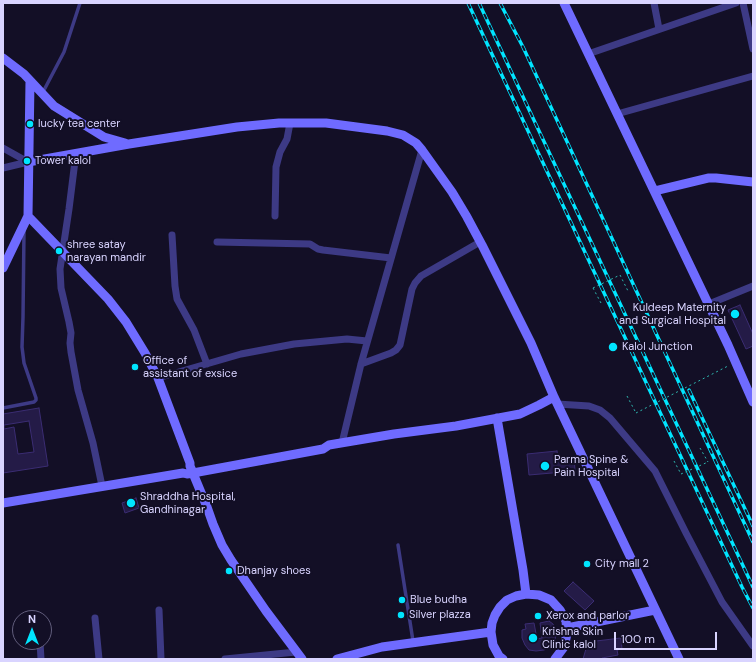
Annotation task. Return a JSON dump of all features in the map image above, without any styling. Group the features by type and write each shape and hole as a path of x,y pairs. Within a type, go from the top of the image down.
{"street":[{"path":"564,3 709,304 753,402"},
{"path":"654,3 659,29"},
{"path":"588,54 718,6 736,3"},
{"path":"743,3 753,49"},
{"path":"3,58 24,74 54,106 104,137 129,144"},
{"path":"617,114 753,76"},
{"path":"3,268 26,220 30,81"},
{"path":"3,168 28,162 129,144 237,127 279,123 326,123 395,133 409,138 416,143 452,192 480,242 531,344 679,659"},
{"path":"275,216 276,167 280,152 287,139 290,123"},
{"path":"3,148 28,162"},
{"path":"342,443 367,341 422,150"},
{"path":"76,153 60,269 61,288 71,333 71,352 78,390 93,442 102,486"},
{"path":"654,191 708,178 753,182"},
{"path":"26,220 63,252 108,299 126,322 158,378 191,469 222,545 266,611 299,655"},
{"path":"172,236 177,299 194,330 206,364"},
{"path":"217,242 310,244 323,250 391,258"},
{"path":"361,364 391,353 400,345 412,289 421,276 480,242"},
{"path":"709,304 753,286"},
{"path":"158,378 241,354 294,344 347,339 367,341"},
{"path":"3,503 191,469 323,449 342,443 394,434 456,426 520,414 539,405 556,400 589,406 600,410 610,418 655,471 722,602 753,646"},
{"path":"497,418 526,594"},
{"path":"191,469 212,505 227,542 308,659"},
{"path":"503,659 499,656 493,645 491,632 493,619 500,607 507,600 526,594 539,595 551,600 560,610 566,621 567,634 564,647 555,659"},
{"path":"159,610 161,659"},
{"path":"567,628 655,610"},
{"path":"95,618 99,659"},
{"path":"337,659 382,647 491,632"},
{"path":"226,659 299,655"}],"lane":[{"path":"42,93 64,52 80,3"},
{"path":"3,408 34,402 36,400 24,363 22,347 26,220"},
{"path":"398,545 413,642"}],"path":[{"path":"601,303 593,288 620,275 628,291"},
{"path":"627,396 636,412 728,366"},
{"path":"674,461 681,474 708,462 700,448"}],"building":[{"path":"740,305 753,334 753,346 746,349 728,310"},
{"path":"39,408 48,466 3,473 3,414","holes":["29,421 34,452 18,454 14,427 4,429 4,425"]},
{"path":"557,451 558,459 574,457 575,471 529,475 527,454"},
{"path":"136,498 139,508 125,513 122,503"},
{"path":"573,582 594,601 585,610 564,591"},
{"path":"549,621 553,624 556,634 552,646 544,650 529,650 522,638 522,630 526,629 525,624 534,623 537,639 542,638 540,623"},
{"path":"621,638 622,649 617,650 618,655 601,659 583,659 588,642"}],"railway":[{"path":"468,3 753,608"},
{"path":"479,3 753,587"},
{"path":"500,3 523,47 753,542"},
{"path":"689,390 753,526"}],"place":[{"name":"lucky tea center","path":"30,124"},
{"name":"Tower kalol","path":"27,161"},
{"name":"shree satay narayan mandir","path":"59,251"},
{"name":"Kuldeep Maternity and Surgical Hospital","path":"735,314"},
{"name":"Kalol Junction","path":"613,347"},
{"name":"Office of assistant of exsice","path":"135,367"},
{"name":"Parma Spine & Pain Hospital","path":"545,466"},
{"name":"Shraddha Hospital, Gandhinagar","path":"131,503"},
{"name":"City mall 2","path":"587,564"},
{"name":"Dhanjay shoes","path":"229,571"},
{"name":"Blue budha","path":"402,600"},
{"name":"Silver plazza","path":"401,615"},
{"name":"Xerox and parlor","path":"538,616"},
{"name":"Krishna Skin Clinic kalol","path":"533,638"}]}
